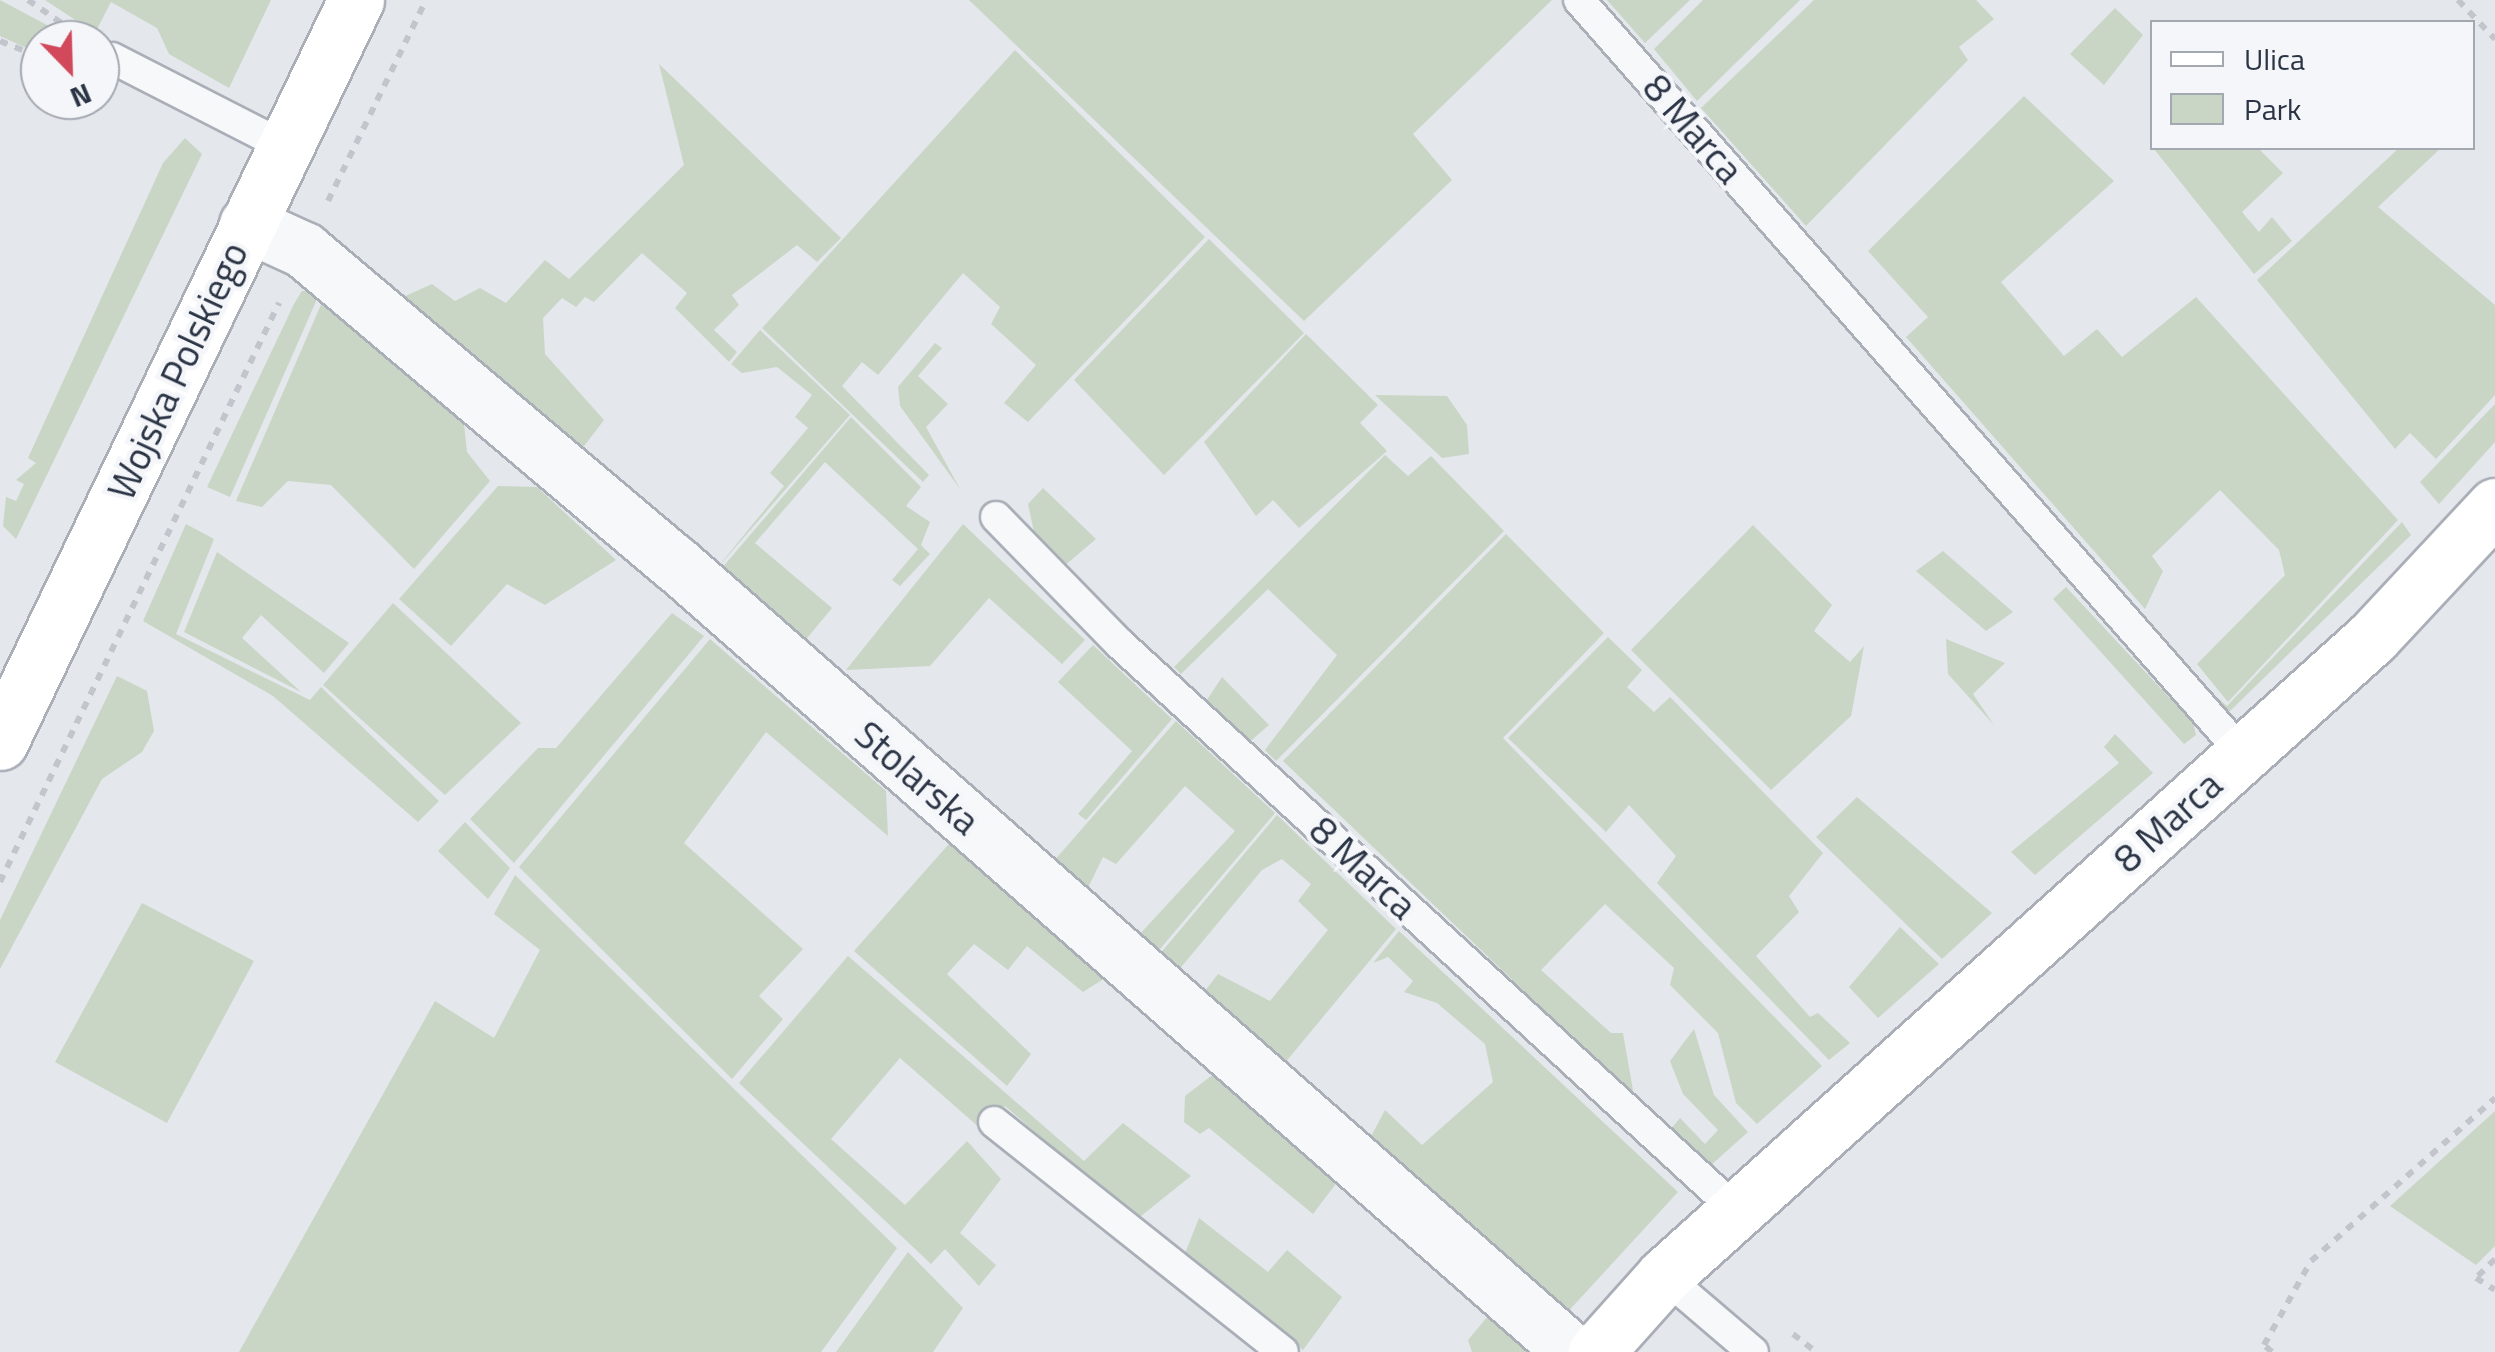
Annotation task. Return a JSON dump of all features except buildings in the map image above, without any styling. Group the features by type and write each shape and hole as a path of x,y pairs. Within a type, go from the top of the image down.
{"street":[{"name":"Wojska Polskiego","path":"0,742 356,0"},
{"name":"Stolarska","path":"248,224 320,263 1572,1352"},
{"name":"8 Marca","path":"1596,1352 1664,1276 2373,638 2495,506"}],"lane":[{"name":"8 Marca","path":"1580,0 2243,754"},
{"path":"120,62 286,147"},
{"name":"8 Marca","path":"996,517 1120,644 1736,1211"},
{"path":"994,1122 1284,1352"},
{"path":"1664,1276 1753,1352"}],"path":[{"path":"28,0 57,20"},
{"path":"0,882 320,263 426,0"},
{"path":"2458,0 2495,40"},
{"path":"2252,1352 2264,1346 2312,1261 2495,1098"},
{"path":"2495,1259 2476,1278 2495,1290"},
{"path":"2264,1346 2272,1352"}],"green space":[{"path":"0,0 37,20 20,20 20,45 0,36"},
{"path":"45,0 271,0 229,88 169,54 157,28 111,2 102,20 75,20"},
{"path":"969,0 1552,0 1413,134 1452,180 1304,321"},
{"path":"1607,0 1690,0 1645,43"},
{"path":"1703,0 1800,0 1697,101 1654,49"},
{"path":"1814,0 1976,0 1994,19 1959,47 1968,60 1806,226 1701,108"},
{"path":"2115,8 2143,35 2104,85 2070,54"},
{"path":"1015,50 1205,237 1028,422 1004,403 1036,365 991,324 1000,307 963,273 878,375 862,362 842,386 929,475 923,482 762,328"},
{"path":"659,64 841,238 817,262 797,245 732,295 739,305 714,330 737,352 729,362 675,308 687,293 642,253 594,302 585,297 576,307 562,298 543,318 545,354 604,420 578,454 399,299 432,284 455,301 480,288 506,303 545,260 569,279 684,165"},
{"path":"2024,96 2114,181 2001,282 2064,356 2097,329 2122,357 2196,297 2398,520 2228,702 2197,664 2285,575 2279,550 2220,490 2152,556 2163,571 2145,609 1906,337 1928,317 1868,251"},
{"path":"185,138 202,154 16,539 3,526 6,497 16,501 24,484 16,480 36,463 28,458 163,163"},
{"path":"2155,150 2260,150 2283,173 2242,212 2259,232 2272,217 2292,241 2254,274"},
{"path":"2397,150 2439,150 2378,207 2495,305 2495,395 2436,459 2410,433 2395,449 2257,280"},
{"path":"1209,239 1304,333 1164,475 1074,380"},
{"path":"321,290 230,497 207,487 294,304 302,291"},
{"path":"323,300 464,424 467,452 490,481 414,569 331,485 288,481 262,507 236,501"},
{"path":"760,330 850,415 713,573 784,486 770,473 808,428 795,417 812,395 777,367 742,373 731,364"},
{"path":"1306,334 1378,405 1360,423 1387,451 1299,528 1273,500 1256,516 1204,442"},
{"path":"935,343 942,348 918,376 948,404 926,427 960,489 900,406 898,387"},
{"path":"1375,395 1447,396 1467,425 1469,454 1442,458"},
{"path":"2495,404 2495,442 2439,504 2420,482"},
{"path":"851,417 921,487 906,506 930,522 921,545 930,554 900,586 892,580 918,549 825,462 755,543 832,608 803,643 716,575"},
{"path":"1385,455 1408,476 1431,456 1504,531 1276,761 1265,750 1337,655 1268,589 1181,674 1174,667"},
{"path":"498,486 537,487 616,560 545,605 507,584 451,646 399,599"},
{"path":"1043,488 1096,539 1063,567 1036,541 1028,504"},
{"path":"2402,522 2411,535 2229,712 2188,672 2227,706"},
{"path":"186,524 214,539 176,634 310,700 321,687 439,801 418,822 273,696 143,621"},
{"path":"963,524 1085,640 1062,664 989,598 930,666 846,670"},
{"path":"1753,525 1832,605 1814,631 1850,662 1864,646 1851,716 1771,790 1631,650"},
{"path":"1506,534 1604,633 1503,738 1822,1066 1757,1124 1736,1103 1718,1033 1670,985 1674,968 1605,904 1541,970 1611,1033 1623,1033 1634,1096 1283,761"},
{"path":"1943,551 2013,612 1986,631 1916,571"},
{"path":"217,552 349,643 324,673 261,615 242,638 301,692 184,632"},
{"path":"2066,587 2193,723 2196,735 2184,744 2053,599"},
{"path":"393,603 521,723 445,795 323,685"},
{"path":"672,613 704,636 514,863 470,819 538,748 556,748"},
{"path":"1608,637 1642,670 1627,687 1654,712 1670,697 1823,853 1789,896 1799,912 1756,956 1810,1017 1818,1013 1850,1043 1829,1060 1657,883 1676,856 1629,805 1606,832 1508,738"},
{"path":"710,639 886,791 888,836 766,732 684,843 803,949 759,996 783,1019 732,1079 519,867"},
{"path":"1946,639 2005,663 1973,694 1994,725 1948,674"},
{"path":"1093,645 1172,719 1086,820 1078,814 1132,751 1058,682"},
{"path":"117,676 147,691 154,731 142,752 102,779 0,969 0,920"},
{"path":"1222,677 1269,725 1246,745 1203,706"},
{"path":"1176,721 1275,813 1160,949 1139,935 1235,831 1185,786 1116,864 1103,857 1082,900 1046,870"},
{"path":"2115,734 2153,773 2035,875 2011,852 2119,763 2104,747"},
{"path":"1857,797 1992,913 1942,959 1816,837"},
{"path":"1277,815 1396,929 1279,1070 1198,1000 1218,974 1270,1001 1328,930 1298,901 1311,884 1282,859 1262,870 1172,978 1153,962"},
{"path":"465,822 510,868 488,899 438,851"},
{"path":"956,836 1113,973 1083,992 1027,946 1008,970 974,944 947,974 1031,1054 1007,1086 854,951"},
{"path":"515,875 897,1248 821,1352 239,1352 435,1001 494,1038 540,950 494,914"},
{"path":"142,903 254,961 167,1123 55,1062"},
{"path":"1900,927 1939,964 1878,1018 1849,987"},
{"path":"1399,931 1678,1192 1564,1316 1369,1140 1385,1110 1422,1145 1493,1082 1485,1044 1437,1003 1404,992 1413,981 1388,957 1373,963"},
{"path":"848,956 1084,1161 1123,1123 1191,1176 1136,1220 1005,1106 981,1129 900,1058 831,1139 905,1205 967,1141 1001,1179 960,1233 996,1265 979,1286 945,1249 931,1264 739,1083"},
{"path":"1694,1029 1714,1095 1748,1132 1710,1166 1670,1130 1680,1118 1705,1144 1718,1130 1683,1094 1670,1061"},
{"path":"1219,1070 1338,1181 1313,1214 1209,1128 1200,1134 1184,1122 1185,1096"},
{"path":"2495,1111 2495,1246 2476,1265 2390,1206"},
{"path":"1199,1218 1268,1272 1287,1250 1342,1297 1303,1350 1184,1256"},
{"path":"908,1252 963,1308 933,1352 836,1352"},
{"path":"1488,1316 1533,1352 1472,1352 1468,1340"}]}
